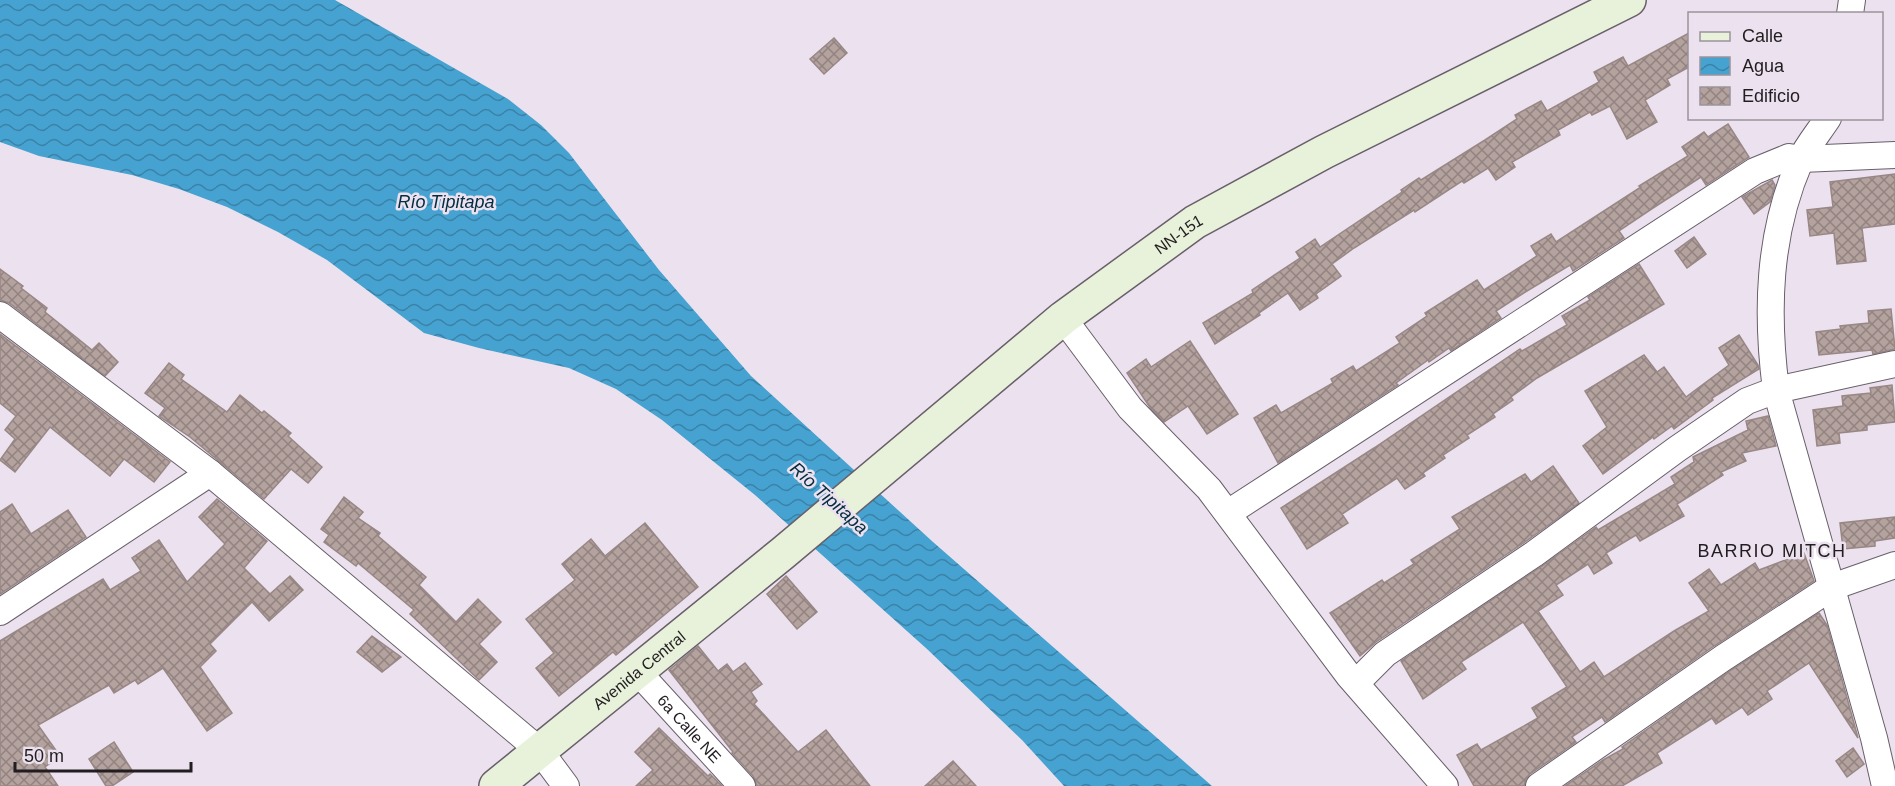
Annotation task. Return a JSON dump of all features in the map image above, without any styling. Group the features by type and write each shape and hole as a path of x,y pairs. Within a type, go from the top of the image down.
{"street":[{"name":"NN-151","path":"783,553 1063,318 1195,222 1334,146 1629,0"},
{"path":"1827,120 1801,159 1781,214 1770,292 1772,355 1776,390 1832,586 1885,736 1885,786"},
{"path":"1228,513 1755,171 1789,157 1801,159 1895,155"},
{"path":"0,315 210,473 540,751 566,786"},
{"path":"1063,318 1130,408 1209,489 1356,683 1445,786"},
{"path":"1356,683 1385,654 1534,554 1677,449 1747,401 1776,390 1895,364"},
{"path":"0,612 210,473"},
{"name":"Avenida Central","path":"496,786 783,553"},
{"path":"1539,786 1723,658 1832,586 1895,565"},
{"name":"6a Calle NE","path":"637,671 742,786"}],"water":[{"name":"Río Tipitapa","path":"0,0 335,0 508,99 541,125 569,153 659,270 751,376 933,542 1212,786 1064,786 1022,740 927,649 755,495 662,420 616,389 569,368 424,333 327,260 227,207 132,175 39,156 0,142"}],"building":[{"path":"1688,34 1688,68 1667,79 1670,85 1645,100 1657,122 1627,139 1610,106 1592,115 1590,112 1558,130 1560,135 1512,162 1515,167 1496,180 1488,168 1464,183 1462,181 1354,248 1332,264 1341,276 1316,294 1318,298 1300,310 1288,293 1259,313 1260,315 1215,344 1203,323 1253,293 1252,290 1300,258 1296,252 1315,239 1320,247 1419,178 1421,180 1517,119 1515,115 1541,101 1547,111 1599,82 1594,72 1623,57 1628,66"},
{"path":"834,38 847,53 824,74 810,59"},
{"path":"1728,124 1749,157 1706,185 1701,177 1653,208 1619,231 1624,238 1573,271 1570,265 1519,296 1496,311 1501,318 1451,351 1449,348 1429,362 1428,360 1396,383 1398,385 1278,463 1254,418 1276,405 1281,413 1333,383 1331,379 1353,366 1356,371 1400,343 1396,337 1427,316 1425,313 1477,280 1484,290 1537,256 1531,246 1551,234 1556,242 1688,156 1682,147 1704,132 1708,137"},
{"path":"1895,174 1895,224 1862,228 1866,261 1837,264 1834,233 1810,236 1807,210 1833,207 1830,182"},
{"path":"1772,180 1775,185 1770,202 1754,214 1742,197"},
{"path":"1694,237 1706,254 1687,268 1675,251"},
{"path":"1639,264 1664,304 1537,378 1511,397 1513,400 1493,414 1495,417 1467,435 1469,438 1443,455 1445,458 1423,473 1425,476 1405,489 1397,478 1342,514 1348,523 1307,549 1281,508 1520,349 1522,351 1567,325 1562,316 1590,300 1588,297"},
{"path":"0,269 47,308 45,312 92,350 99,343 118,362 105,376 9,303 0,300"},
{"path":"1891,309 1895,349 1873,354 1872,350 1819,355 1816,332 1841,329 1840,326 1869,323 1868,311"},
{"path":"0,334 170,462 154,482 124,459 110,476 50,427 15,472 0,460 15,439 5,430 16,416 0,403"},
{"path":"1739,335 1759,369 1712,398 1713,400 1674,429 1672,426 1654,439 1653,437 1603,474 1583,446 1607,427 1585,391 1644,355 1657,372 1664,367 1686,397 1729,365 1719,348"},
{"path":"1190,341 1238,414 1207,434 1188,406 1164,422 1151,409 1127,373 1146,359 1151,367"},
{"path":"169,363 184,375 181,379 227,412 240,395 262,413 264,411 291,433 288,436 322,467 308,483 291,469 264,499 190,437 159,416 165,408 145,393"},
{"path":"1892,385 1895,422 1867,425 1867,430 1839,433 1840,443 1817,446 1813,410 1843,406 1842,396 1871,393 1870,388"},
{"path":"1768,416 1776,446 1742,453 1746,461 1721,472 1723,475 1677,504 1684,516 1640,541 1636,535 1606,553 1612,563 1594,574 1588,564 1556,585 1563,595 1538,611 1580,672 1594,662 1604,677 1709,611 1689,583 1709,569 1721,585 1755,563 1759,570 1804,553 1814,581 1714,646 1605,722 1602,717 1572,737 1576,742 1530,774 1524,786 1474,786 1457,755 1477,744 1481,750 1538,718 1532,708 1567,687 1523,622 1461,662 1466,669 1423,699 1401,661 1596,527 1598,530 1675,484 1671,477 1694,462 1693,457 1748,430 1746,421"},
{"path":"1553,466 1579,503 1376,642 1360,656 1330,613 1382,580 1384,583 1414,564 1411,560 1460,529 1452,517 1525,474 1531,482"},
{"path":"344,497 363,512 358,518 380,533 378,536 426,577 419,585 456,622 478,599 501,622 479,644 497,662 479,680 410,614 414,610 358,563 356,566 324,542 329,535 321,529"},
{"path":"217,499 267,541 244,568 270,594 290,576 303,590 269,621 252,602 210,644 216,651 200,667 232,713 207,731 163,668 138,684 135,680 114,693 109,685 38,725 60,756 45,767 58,786 0,786 0,641 103,579 110,590 141,571 132,558 159,540 187,582 225,544 199,517"},
{"path":"12,504 31,534 68,510 86,537 0,594 0,512"},
{"path":"1895,517 1895,538 1875,541 1875,546 1843,549 1840,523"},
{"path":"645,523 698,587 616,655 613,652 559,696 536,668 554,653 526,619 575,580 562,564 591,539 605,556"},
{"path":"786,576 817,612 797,629 767,594"},
{"path":"1819,613 1827,625 1858,738 1809,663 1767,691 1772,699 1748,715 1742,707 1716,724 1712,718 1657,753 1662,763 1622,786 1565,786 1623,749 1622,747 1731,670"},
{"path":"372,636 401,657 382,672 357,652"},
{"path":"698,646 718,671 727,664 733,672 745,663 762,684 751,692 757,701 754,704 798,752 826,730 870,786 757,786 753,776 732,753 669,670"},
{"path":"659,728 708,776 710,774 722,786 636,786 653,770 635,752"},
{"path":"114,742 133,772 112,786 106,786 89,759"},
{"path":"1853,748 1864,764 1847,777 1836,761"},
{"path":"953,761 976,786 925,786"}],"district":[{"name":"BARRIO MITCH","path":"1772,551"}]}
